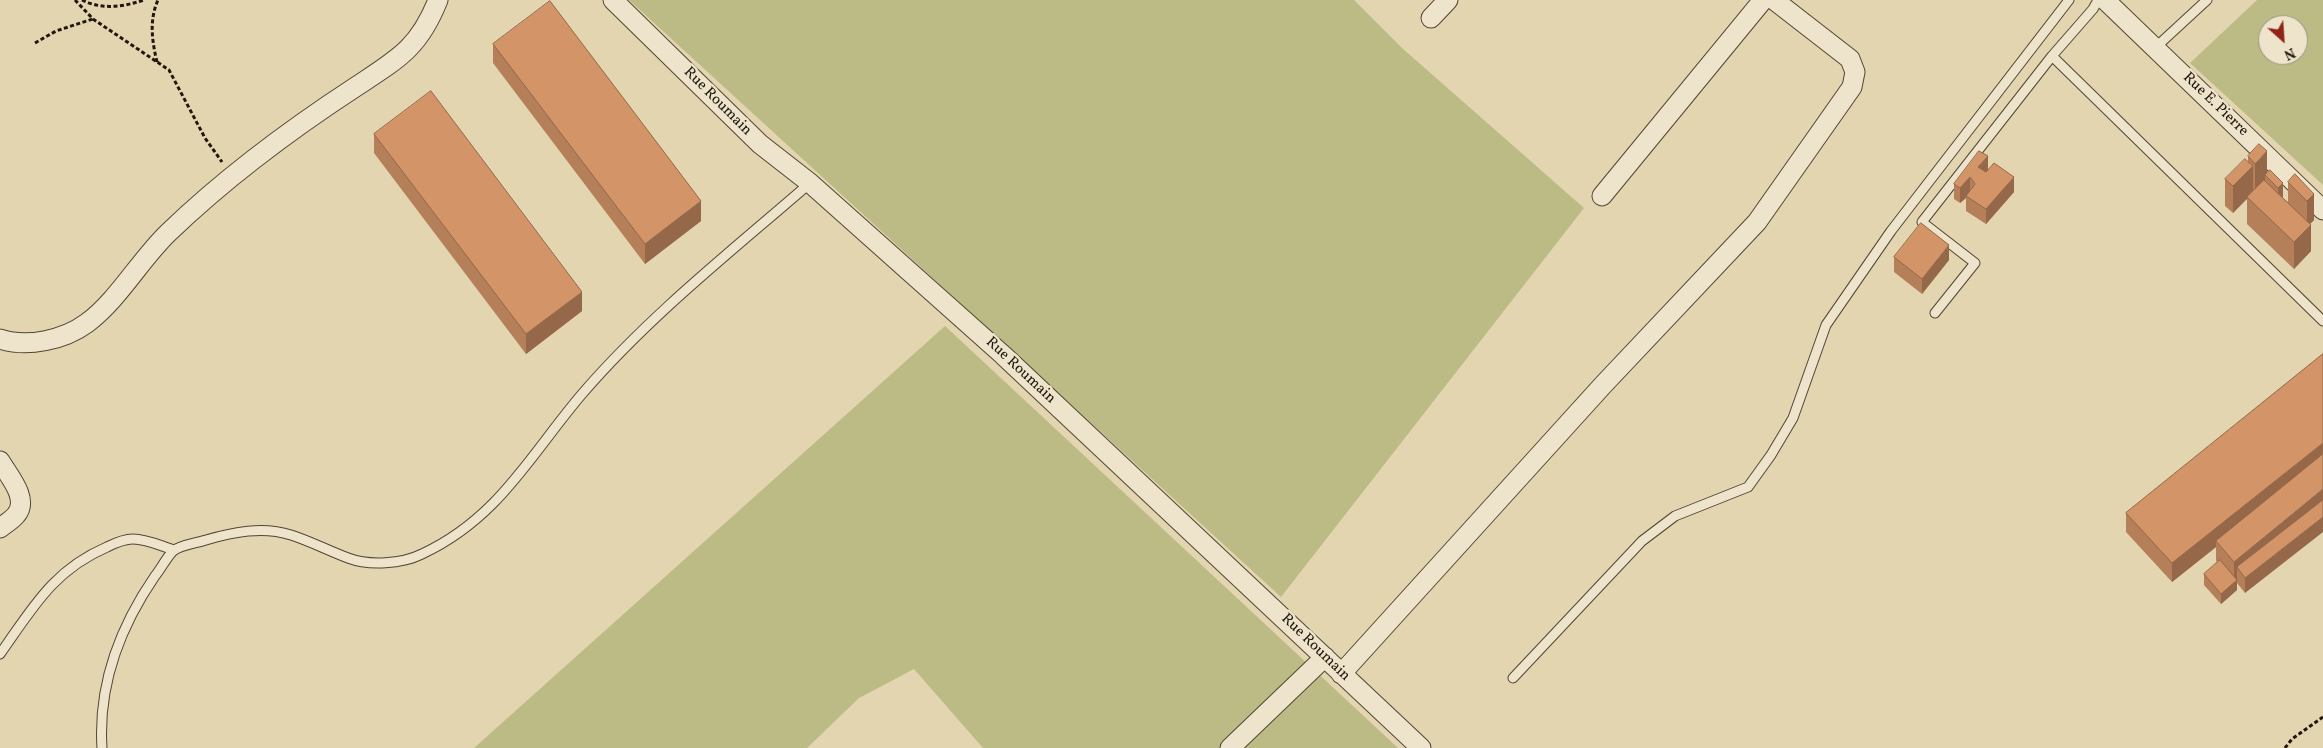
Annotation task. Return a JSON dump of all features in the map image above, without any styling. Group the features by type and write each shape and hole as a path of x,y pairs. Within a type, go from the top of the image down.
{"street":[{"path":"0,339 30,343 56,338 86,324 109,302 134,270 168,233 233,176 314,116 390,66 415,43 431,18 438,0"},
{"name":"Rue Roumain","path":"613,0 760,144 810,182 1003,355 1421,748"},
{"path":"1431,18 1448,0"},
{"path":"1602,196 1762,0"},
{"path":"1341,674 1583,407 1756,222 1852,87 1855,72 1850,59 1774,0"},
{"name":"Rue E. Pierre","path":"2105,0 2156,47 2323,210"},
{"path":"0,461 20,494 21,506 17,515 0,528"},
{"path":"1230,748 1325,657"}],"lane":[{"path":"1513,678 1642,540 1675,516 1748,487 1771,455 1793,418 1826,325 1891,231 2069,0"},
{"path":"1935,313 1975,263 1922,222 2052,56 2093,10 2098,0"},
{"path":"2156,47 2206,0"},
{"path":"2052,56 2323,321"},
{"path":"0,654 49,586 85,558 117,543 131,539 143,540 174,550 229,533 259,530 289,534 351,560 385,563 419,556 450,540 476,520 512,486 582,394 645,328 810,182"},
{"path":"102,748 105,690 113,658 129,618 174,550"}],"path":[{"path":"75,0 93,19 169,70 205,138 233,176"},
{"path":"82,0 107,7 128,5 144,0"},
{"path":"157,62 153,45 152,26 158,0"},
{"path":"35,43 56,31 93,19"},
{"path":"2285,748 2292,739 2323,717"}],"shaded area":[{"path":"629,0 1354,0 1402,48 1584,208 1281,597"},
{"path":"2257,0 2323,0 2323,185 2190,63"},
{"path":"945,326 1398,748 983,748 914,669 859,698 807,748 474,748"}],"building":[{"path":"550,1 701,201 645,244 493,44"},
{"path":"431,91 582,292 526,334 374,134"},
{"path":"2259,144 2267,151 2255,164 2248,156"},
{"path":"1979,151 1988,156 1978,167 1986,172 1994,163 2014,177 1986,209 1966,196 1975,184 1970,177 1960,188 1954,184"},
{"path":"2245,159 2253,166 2233,186 2225,179"},
{"path":"2270,170 2283,183 2278,188 2265,175"},
{"path":"2295,174 2314,194 2307,201 2288,182"},
{"path":"2264,180 2311,225 2294,242 2247,197"},
{"path":"1921,223 1949,245 1922,279 1894,257"},
{"path":"2323,354 2323,443 2172,563 2126,513"},
{"path":"2323,454 2323,489 2234,562 2216,541"},
{"path":"2323,500 2323,517 2245,578 2237,567"},
{"path":"2220,560 2237,580 2221,594 2204,574"}]}
